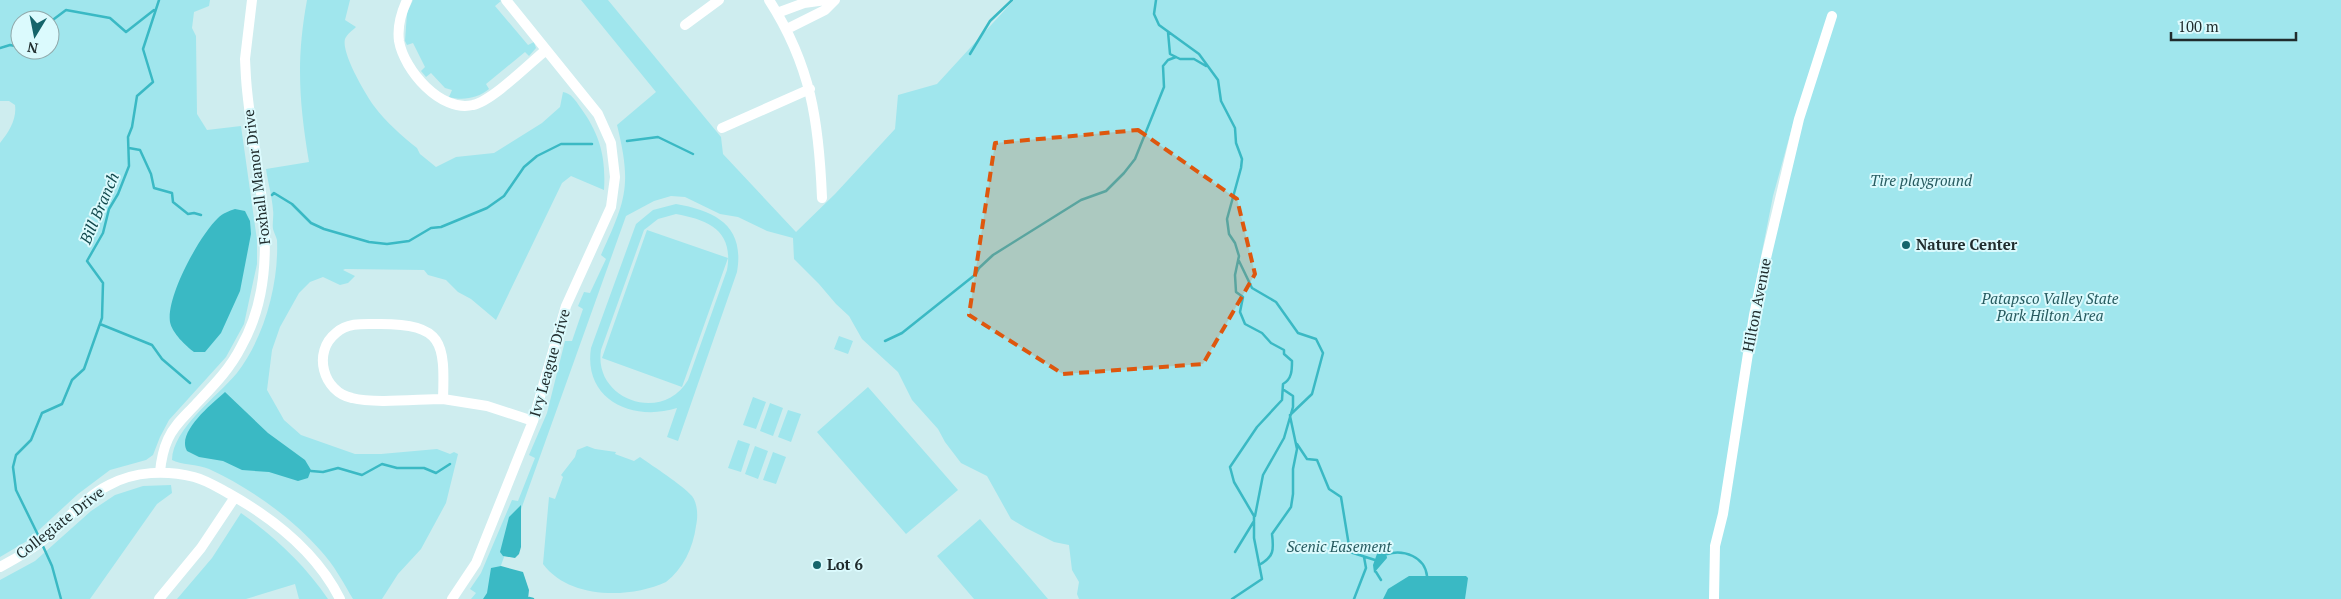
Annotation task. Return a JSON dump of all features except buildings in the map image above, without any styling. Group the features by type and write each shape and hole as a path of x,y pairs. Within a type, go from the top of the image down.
{"street":[{"name":"Foxhall Manor Drive","path":"160,472 164,447 174,427 214,386 241,348 258,309 263,287 266,238 246,78 247,40 252,0"},
{"path":"407,0 399,26 402,50 408,64 433,93 452,105 462,106 480,103 546,50"},
{"name":"Ivy League Drive","path":"452,599 476,563 533,421 566,306 611,207 615,177 611,143 598,114 506,0"},
{"path":"685,25 719,0"},
{"path":"769,0 787,29 810,89 818,132 822,198"},
{"path":"778,13 804,3 826,0"},
{"path":"787,29 825,10 835,0"},
{"name":"Hilton Avenue","path":"1714,599 1715,546 1722,514 1754,315 1799,119 1832,16"},
{"path":"722,128 810,89"},
{"path":"443,399 443,354 434,338 421,328 403,324 351,325 335,333 328,342 324,353 323,366 326,378 332,388 342,395 365,400 443,399 487,406 533,421"},
{"name":"Collegiate Drive","path":"0,567 34,547 92,495 108,485 138,474 176,473 196,477 235,497 278,526 302,547 324,573 340,599"},
{"path":"159,599 201,548 235,497"}],"highlighted area":[{"path":"1138,130 1237,199 1255,274 1203,364 1063,374 969,315 995,143"}],"green space":[{"path":"0,0 210,0 209,6 194,12 192,28 196,36 197,114 207,130 241,126 257,240 257,264 244,324 226,357 169,420 153,455 146,460 110,470 78,494 27,541 0,557 0,143 12,125 15,115 15,105 9,101 0,101"},
{"path":"307,0 350,0 345,20 356,27 346,37 345,45 355,74 379,112 417,148 420,154 436,167 456,157 494,153 542,123 560,107 563,92 575,100 587,117 597,136 603,156 604,190 571,176 562,183 496,320 471,299 458,292 446,280 428,275 424,270 345,269 343,270 355,276 348,283 340,285 323,277 310,282 299,293 280,327 272,350 267,390 284,420 301,435 355,454 381,454 437,449 450,454 454,452 458,454 446,503 421,549 398,574 382,599 353,599 330,562 309,538 255,494 209,469 172,460 174,448 188,425 229,382 247,359 268,310 275,274 277,240 273,229 273,212 266,169 309,162 300,81 301,42"},
{"path":"413,0 499,0 501,1 495,6 528,45 534,42 536,48 529,56 525,52 486,84 489,89 485,92 465,99 449,97 452,90 445,88 431,73 426,77 421,71 425,67 413,43 407,45 405,41 407,13"},
{"path":"581,0 608,0 721,137 723,154 796,232 835,194 895,129 898,95 937,84 1014,0 2341,0 2341,599 1079,599 1077,594 1079,582 1072,570 1069,545 1054,542 1011,519 987,476 961,463 938,429 912,400 898,372 862,339 849,316 794,259 793,238 767,231 738,217 720,214 685,197 671,196 654,201 626,216 489,599 471,599 476,593 470,589 481,573 512,500 518,501 535,458 529,455 547,413 565,341 572,341 583,309 578,306 584,292 590,293 606,259 601,255 616,220 624,192 624,163 617,125 656,92","holes":["1794,120 1755,292 1773,196"]},
{"path":"676,204 704,211 715,216 732,232 738,256 737,272 678,441 667,437 677,408 660,412 644,412 628,409 614,403 603,394 595,381 591,366 591,348 636,224 653,210","holes":["676,214 708,224 723,237 727,246 727,270 688,380 677,393 663,401 647,403 632,400 618,393 608,382 601,367 601,350 644,230 658,219"]},
{"path":"647,230 728,258 682,387 602,358"},
{"path":"839,336 853,341 848,354 834,349"},
{"path":"868,387 958,490 906,534 817,432"},
{"path":"753,397 766,402 756,429 743,425"},
{"path":"770,403 783,408 773,436 760,431"},
{"path":"788,410 801,414 791,442 778,437"},
{"path":"738,440 750,444 741,472 728,468"},
{"path":"587,446 616,452 615,454 634,461 640,457 681,486 694,499 697,519 695,534 682,564 666,582 651,588 618,593 584,590 554,576 543,564 549,497 555,499 563,477 561,475 575,457 577,450"},
{"path":"755,446 768,451 758,479 745,474"},
{"path":"773,452 786,457 776,484 763,480"},
{"path":"171,485 172,493 157,504 90,599 0,599 0,580 35,561 91,511 115,495 143,486"},
{"path":"241,513 288,552 309,574 328,599 299,599 295,584 246,599 177,599 212,558"},
{"path":"980,519 1048,599 974,599 937,556"}],"shaded area":[{"path":"235,209 245,211 250,221 251,234 240,291 221,333 205,352 194,352 180,339 171,326 170,311 173,297 186,267 202,238 220,216"},
{"path":"225,392 268,433 305,460 311,470 308,478 298,481 269,472 242,470 223,461 199,457 187,451 185,443 191,427 197,418"},
{"path":"521,505 521,547 519,554 515,558 503,556 500,552 509,517"},
{"path":"1378,551 1386,552 1387,558 1374,573 1373,565"},
{"path":"501,566 523,572 529,590 528,599 483,599 487,593 491,568"},
{"path":"1409,576 1466,576 1468,578 1465,599 1383,599 1388,589"}],"waterway":[{"name":"Bill Branch","path":"40,539 16,490 13,467 16,455 31,440 42,413 62,404 72,380 84,369 102,318 103,283 87,261 103,233 109,209 118,194 129,166 128,137 132,127 137,96 153,82 143,49 159,0"},
{"path":"970,54 990,21 1012,0"},
{"path":"1156,0 1154,14 1159,25 1199,54 1218,80 1221,101 1235,128 1236,143 1242,159 1227,219 1229,234 1235,243 1239,256 1235,275 1236,292 1243,297 1240,312 1245,324 1262,333 1271,343 1284,350 1284,354 1292,361 1290,377 1283,384 1282,400 1257,427 1230,467 1234,482 1254,516 1254,538 1262,579 1232,599"},
{"path":"60,14 66,10 110,18 126,32 154,10"},
{"path":"1168,32 1170,54 1180,59 1194,59 1206,66"},
{"path":"0,48 10,45"},
{"path":"885,341 902,333 976,274 979,268 993,255 1081,200 1106,191 1135,159 1164,87 1163,66 1168,60 1176,57"},
{"path":"627,141 658,137 693,154"},
{"path":"272,195 274,193 292,204 311,223 324,229 369,242 387,244 409,241 431,228 441,227 487,208 504,196 524,167 537,156 561,144 592,144"},
{"path":"129,148 140,150 151,174 154,188 172,193 173,202 188,214 201,215"},
{"path":"1239,261 1252,288 1276,302 1298,333 1316,339 1323,353 1312,394 1290,415"},
{"path":"100,324 152,345 162,359 190,383"},
{"path":"1255,516 1263,475 1284,438 1293,407 1293,396 1284,390"},
{"path":"1259,565 1270,556 1273,549 1272,534 1291,507 1293,469 1297,449 1290,416"},
{"path":"1297,444 1307,459 1317,460 1329,489 1341,497 1350,552 1375,560"},
{"path":"311,471 323,472 338,468 362,475 382,464 397,468 424,468 436,473 450,464"},
{"path":"1235,552 1254,521"},
{"name":"Bill Branch","path":"42,544 52,566 61,599"},
{"path":"1387,554 1400,553 1413,556 1422,564 1427,576"},
{"path":"1354,599 1366,568 1364,557"},
{"path":"1376,572 1381,580"},
{"path":"529,598 533,599"}],"place":[{"name":"Nature Center","path":"1906,245"},
{"name":"Lot 6","path":"817,565"}],"park label":[{"name":"Tire playground","path":"1921,181"},
{"name":"Patapsco Valley State Park Hilton Area","path":"2050,308"},
{"name":"Scenic Easement","path":"1339,547"}]}
